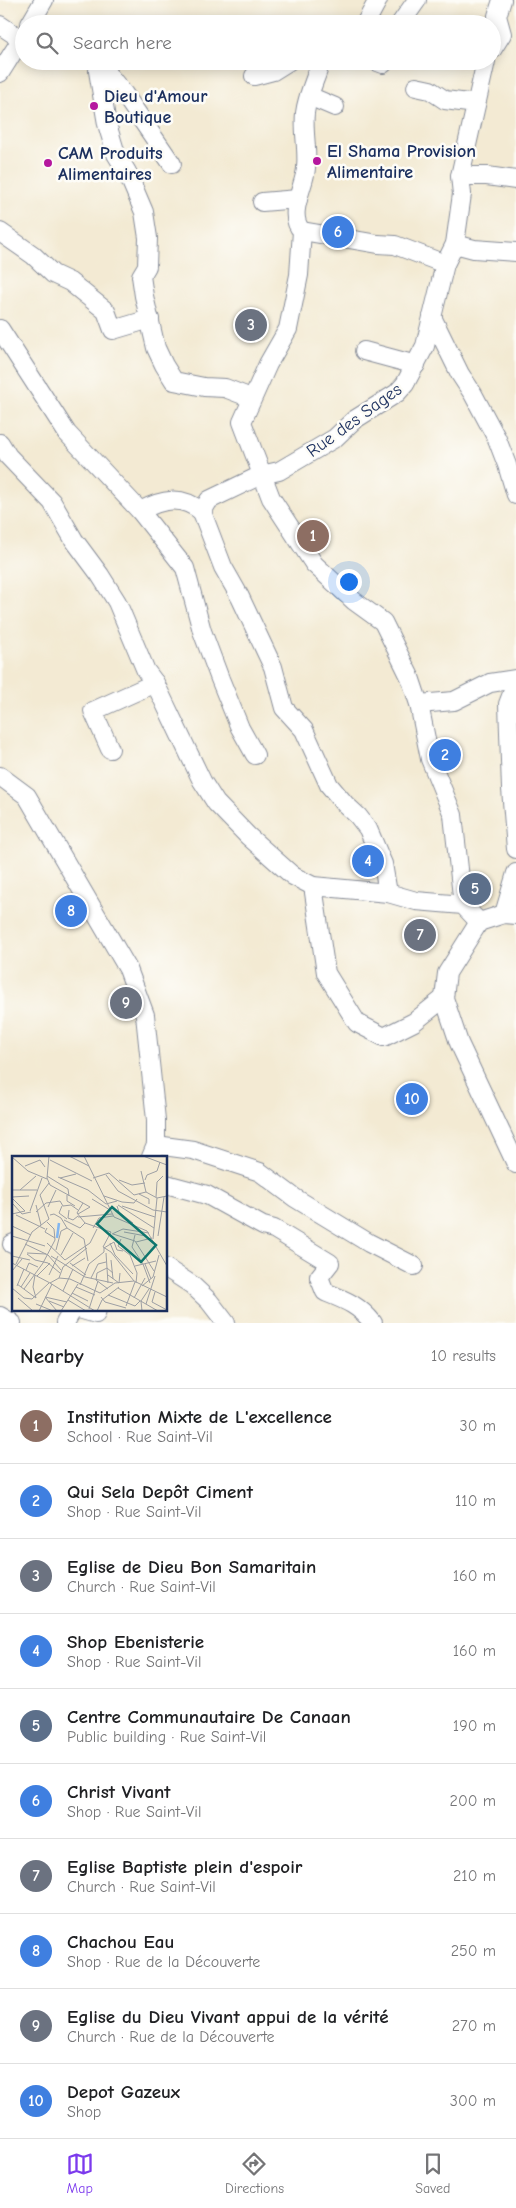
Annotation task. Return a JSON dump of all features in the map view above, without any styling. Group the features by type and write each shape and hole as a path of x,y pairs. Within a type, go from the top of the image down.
{"street":[{"path":"370,15 378,0"},
{"path":"406,15 417,0"},
{"path":"497,15 502,0"},
{"path":"0,25 15,33"},
{"path":"0,73 15,48"},
{"path":"98,70 107,124 116,154 127,172 144,212 148,238 147,266 141,276 156,348 174,381 204,387 225,388 251,398"},
{"path":"105,70 124,94 172,164"},
{"path":"254,76 275,70"},
{"path":"318,70 305,114 306,169 298,199 298,227 302,231 378,244 395,245 445,264"},
{"name":"Rue des Sages","path":"202,512 209,500 261,476 279,471 335,438 354,420 397,393 405,384 425,346 445,264 455,244 462,194 460,176 484,70"},
{"path":"416,87 430,90 445,100 476,104"},
{"path":"309,96 335,107"},
{"path":"460,176 487,176 516,180"},
{"path":"262,202 298,199"},
{"path":"302,231 299,275 288,329 251,398 242,422 271,498 314,564 354,601 383,622 410,677 419,704 430,759 453,815 463,905 480,922"},
{"path":"0,232 33,254 53,274 70,282 106,311 113,330 150,319"},
{"path":"455,244 474,249 516,252"},
{"path":"432,317 460,374 497,439 516,496"},
{"path":"0,329 67,433 140,511 185,568 202,631 240,728 255,755"},
{"path":"364,351 416,365"},
{"path":"0,443 8,456 52,502 74,540 100,575 117,602 122,618 146,671 154,683 202,781 216,803 248,836 293,876 313,886 388,892 416,901 463,905"},
{"path":"140,511 150,505 171,500 192,504 202,512 223,567 240,596 273,667 284,708 304,730 329,785 368,829 383,864 388,892"},
{"path":"419,704 454,701 490,683 516,679"},
{"path":"110,749 93,711 154,683"},
{"path":"516,683 508,704 511,789 516,849"},
{"path":"0,776 27,796 128,969 145,1015 155,1103 153,1151 192,1150 260,1172 295,1198 369,1243 414,1266"},
{"path":"516,873 510,915 480,922 447,973 444,998 459,1043 516,1164"},
{"path":"313,886 326,973 357,1023 384,1037 414,1022 444,998"},
{"path":"168,1185 207,1195 263,1226 274,1229 330,1263 319,1276 325,1292 352,1303 364,1312 373,1323"},
{"path":"168,1269 192,1285 209,1301 226,1323"},
{"path":"65,1323 72,1310"},
{"path":"0,1316 12,1323"}],"place":[{"name":"Dieu d'Amour Boutique","path":"94,106"},
{"name":"El Shama Provision Alimentaire","path":"317,161"},
{"name":"CAM Produits Alimentaires","path":"48,163"},
{"name":"Christ Vivant","path":"338,232"},
{"name":"Eglise de Dieu Bon Samaritain","path":"251,325"},
{"name":"Institution Mixte de L'excellence","path":"313,536"},
{"name":"Qui Sela Depôt Ciment","path":"445,755"},
{"name":"Shop Ebenisterie","path":"368,861"},
{"name":"Centre Communautaire De Canaan","path":"475,889"},
{"name":"Chachou Eau","path":"71,911"},
{"name":"Eglise Baptiste plein d'espoir","path":"420,935"},
{"name":"Eglise du Dieu Vivant appui de la vérité","path":"126,1003"},
{"name":"Depot Gazeux","path":"412,1099"}]}
